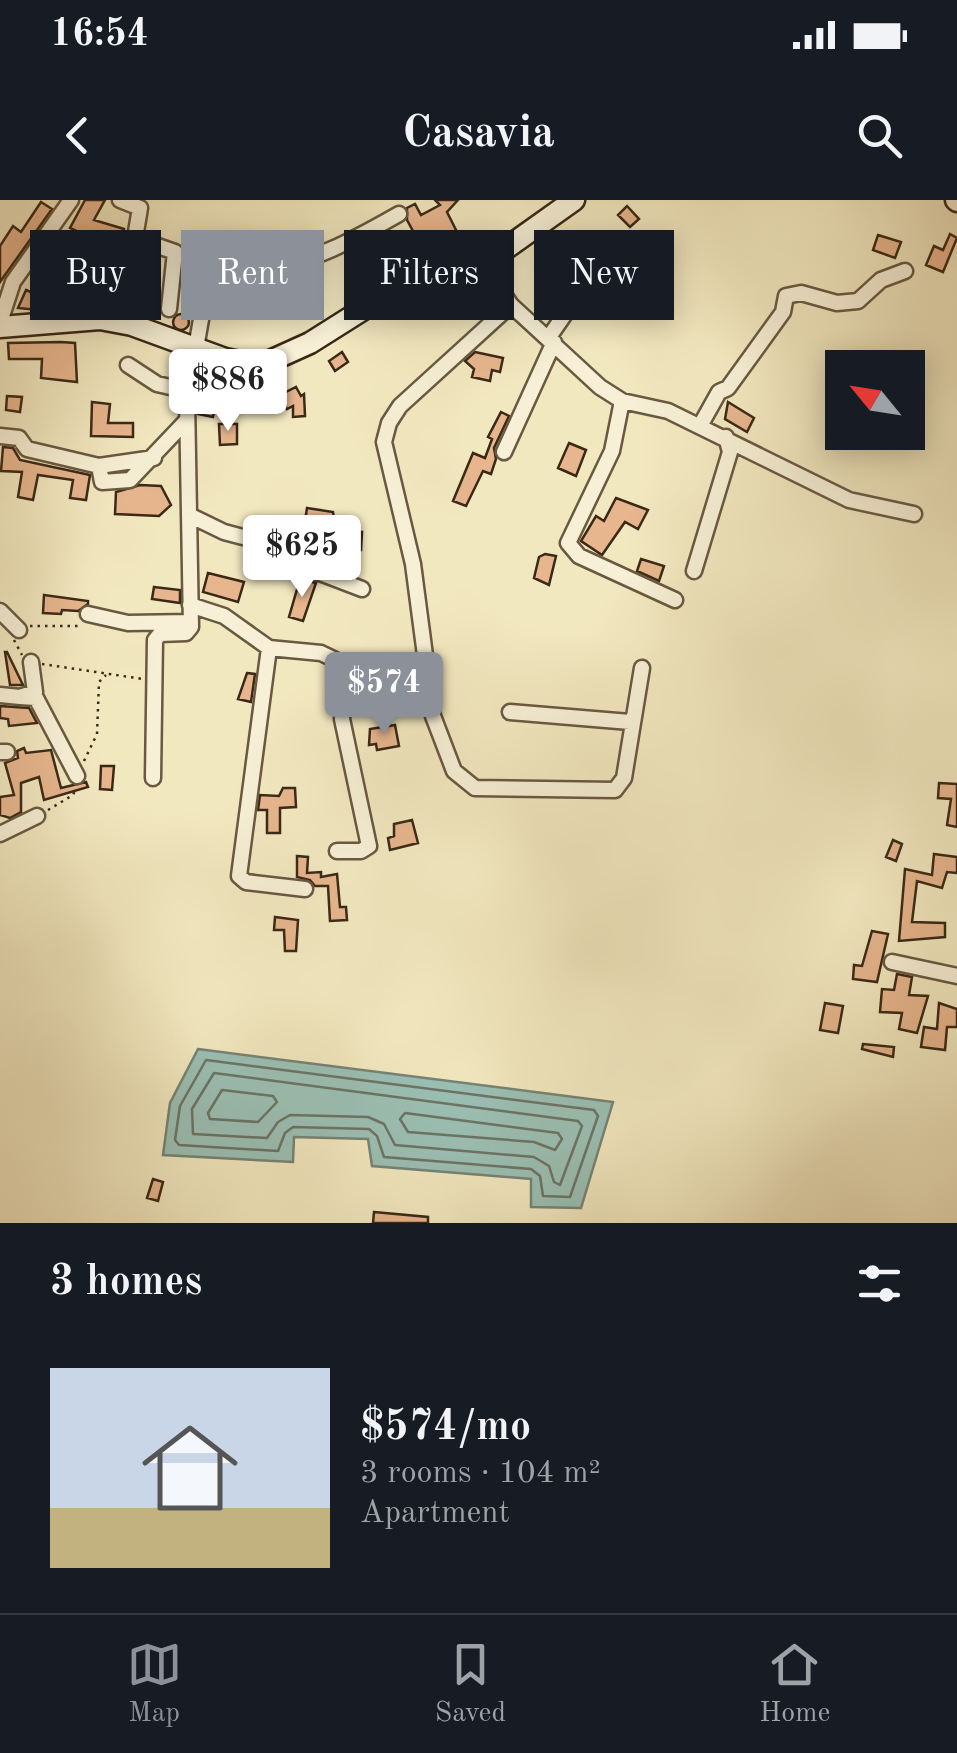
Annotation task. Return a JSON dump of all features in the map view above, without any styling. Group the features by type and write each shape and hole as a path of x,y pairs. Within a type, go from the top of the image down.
{"main road":[{"path":"514,243 574,200"},
{"path":"0,324 100,320 132,324 245,365 276,362 346,320"}],"street":[{"path":"0,324 3,303 23,266 71,200"},
{"path":"120,200 140,208 135,238 175,252 169,309"},
{"path":"153,778 158,636 186,633 190,622 188,391 203,308 196,269 228,263 268,268 354,239 398,214"},
{"path":"700,426 719,392 728,388 783,312 786,296 801,293 837,303 858,302 882,280 904,271"},
{"path":"514,308 600,387 622,401 668,412 726,437 850,500 914,514"},
{"path":"495,320 400,406 388,423 384,442 413,564 432,716 454,771 476,788 615,790 624,778 630,722 642,668"},
{"path":"504,452 552,340 565,320"},
{"path":"128,366 158,384 188,391"},
{"path":"622,401 612,451 568,542 579,556 674,600"},
{"path":"0,436 19,438 27,449 98,466 154,458 187,420"},
{"path":"694,571 730,452 726,437"},
{"path":"189,515 278,548 303,553"},
{"path":"278,548 275,562 279,569 307,568 362,589"},
{"path":"190,604 224,616 269,648 321,653 348,666 342,719 369,846 360,851 337,851"},
{"path":"0,611 19,630"},
{"path":"87,620 190,622"},
{"path":"269,648 239,876 246,882 305,889"},
{"path":"20,697 35,692 31,662"},
{"path":"0,694 36,698 77,776"},
{"path":"510,712 630,722"},
{"path":"0,834 37,816"},
{"path":"892,962 957,976"}],"path":[{"path":"87,620 37,624 19,630 14,638 19,652 31,662 154,678"},
{"path":"37,816 74,795 77,776 96,734 99,682 107,674"}],"water":[{"path":"198,1049 613,1102 581,1208 531,1207 531,1179 372,1166 368,1139 294,1137 293,1162 163,1155 170,1103"}],"building":[{"path":"85,200 105,200 94,220 124,229 74,230 70,228"},
{"path":"435,200 458,200 447,212 456,230 412,230 407,208 415,204 421,215 440,205"},
{"path":"41,202 52,209 37,230 30,230 30,240 0,282 0,246 13,226 21,232"},
{"path":"627,206 639,219 630,227 618,215"},
{"path":"950,234 957,238 943,272 926,265 934,246 943,250"},
{"path":"878,235 901,242 895,258 873,250"},
{"path":"26,290 30,292 30,309 18,308"},
{"path":"181,314 181,320 188,320 187,328 175,328 175,316"},
{"path":"8,343 75,343 77,382 41,378 42,359 9,359"},
{"path":"342,352 348,362 335,371 329,361"},
{"path":"475,352 503,358 500,372 492,370 490,381 472,377 474,369 465,361"},
{"path":"296,387 301,396 304,394 305,416 293,417 293,406 287,409 280,395"},
{"path":"272,389 280,401 268,409 260,397"},
{"path":"202,390 218,392 213,417 198,414"},
{"path":"7,396 22,397 20,412 6,410"},
{"path":"92,402 110,404 108,423 133,423 133,437 91,436"},
{"path":"728,402 754,418 747,432 725,419"},
{"path":"501,412 509,416 494,448 496,459 491,474 483,471 466,506 453,501 473,453 485,458 492,439 488,437"},
{"path":"219,424 237,424 237,444 220,445"},
{"path":"569,443 586,450 576,476 558,468"},
{"path":"3,447 13,448 20,460 90,475 86,500 70,498 73,480 38,475 33,500 18,497 22,472 1,471"},
{"path":"140,485 161,486 171,505 159,516 115,514 116,492"},
{"path":"616,498 648,510 638,529 625,522 602,555 581,541 596,516 604,521"},
{"path":"307,508 333,512 335,525 305,521"},
{"path":"328,531 362,532 361,550 328,552"},
{"path":"556,556 549,585 534,578 539,557"},
{"path":"641,559 664,566 659,581 637,571"},
{"path":"208,573 244,582 238,602 203,592"},
{"path":"300,579 316,583 303,621 289,617"},
{"path":"154,587 180,590 180,603 152,599"},
{"path":"44,595 88,604 78,611 43,613"},
{"path":"7,652 23,685 10,685"},
{"path":"247,673 255,674 251,702 238,699"},
{"path":"369,682 390,691 381,710 364,702"},
{"path":"0,706 29,708 37,723 9,726 8,719 0,718"},
{"path":"395,725 399,746 377,750 376,744 369,745 370,729"},
{"path":"24,748 26,753 51,750 61,788 86,782 88,787 44,800 39,777 21,783 21,812 10,818 0,815 0,797 14,795 5,763 18,758 17,751"},
{"path":"101,766 114,766 112,790 100,789"},
{"path":"939,783 957,784 957,827 947,825 951,799 938,798"},
{"path":"283,788 295,788 296,807 280,808 280,833 267,833 267,810 258,810 260,795 279,796"},
{"path":"412,820 418,843 390,850 388,838 394,836 394,824"},
{"path":"893,840 902,844 896,861 886,857"},
{"path":"934,854 957,857 957,873 947,872 942,888 917,881 912,922 945,923 945,937 899,941 905,869 932,875"},
{"path":"297,856 308,857 307,873 321,872 321,877 337,874 340,907 346,907 347,920 330,921 328,886 315,886 310,880 297,877"},
{"path":"275,917 298,920 296,951 285,951 284,930 274,930"},
{"path":"872,931 888,934 877,982 853,979 854,965 862,966"},
{"path":"897,974 912,977 909,995 928,996 917,1033 899,1029 902,1013 880,1012 882,989 894,990"},
{"path":"825,1003 843,1006 838,1033 820,1030"},
{"path":"939,1003 957,1009 957,1027 947,1027 945,1050 921,1047 924,1027 937,1029"},
{"path":"863,1044 894,1047 893,1057 862,1049"},
{"path":"153,1179 163,1182 158,1201 147,1198"},
{"path":"374,1212 428,1217 428,1223 373,1223"}]}
